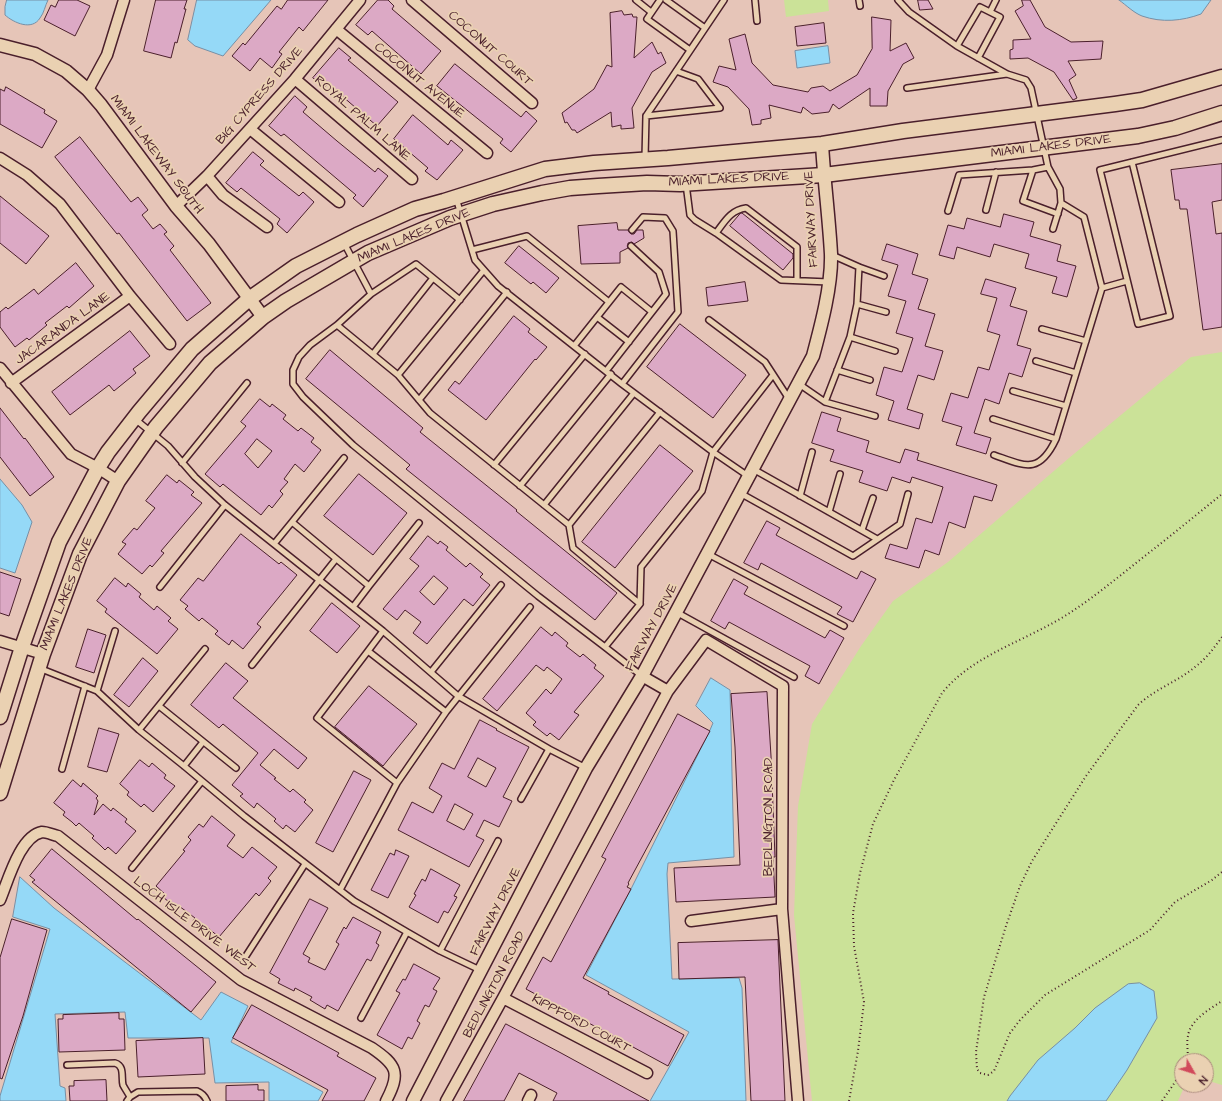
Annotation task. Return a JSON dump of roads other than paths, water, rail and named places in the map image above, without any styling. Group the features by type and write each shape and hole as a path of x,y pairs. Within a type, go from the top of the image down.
{"main road":[{"name":"MIAMI LAKES DRIVE","path":"0,717 59,542 108,452 134,418 192,349 249,299 296,266 415,209 456,198 545,169 594,163 822,144 909,130 1142,100 1222,77"},
{"name":"MIAMI LAKES DRIVE","path":"0,793 43,654 80,554 118,481 152,432 210,363 263,317 286,301 368,253 450,218 492,204 570,188 647,183 686,184 824,175 1138,136 1182,126 1222,113"}],"street":[{"path":"88,90 107,55 124,0"},
{"name":"BIG CYPRESS DRIVE","path":"176,206 207,176 295,79 360,0"},
{"name":"COCONUT COURT","path":"412,0 532,103"},
{"name":"COCONUT AVENUE","path":"336,29 487,153"},
{"name":"MIAMI LAKEWAY SOUTH","path":"0,45 35,54 66,71 88,90 101,105 176,206 209,244 263,317"},
{"name":"ROYAL PALM LANE","path":"295,79 412,179"},
{"path":"250,129 339,202"},
{"name":"FAIRWAY DRIVE","path":"413,1101 482,971 586,768 642,676 813,356 820,329 831,255 822,144"},
{"name":"JACARANDA LANE","path":"0,158 27,176 60,204 130,296 170,344"},
{"path":"207,176 223,195 268,227"},
{"name":"JACARANDA LANE","path":"11,383 130,296"},
{"name":"JACARANDA LANE","path":"0,368 71,454 98,468 118,481"},
{"name":"BEDLINGTON ROAD","path":"446,1101 668,691 706,640 783,686 782,909 798,1101"},
{"path":"0,641 43,654"},
{"path":"642,676 668,691"},
{"name":"LOCH ISLE DRIVE WEST","path":"0,900 22,848 33,836 44,832 58,836 241,980 372,1048 387,1058 395,1069 395,1081 386,1101"},
{"path":"691,921 782,909"},
{"name":"KIPPFORD COURT","path":"503,998 647,1073"}],"lane":[{"path":"636,0 652,12"},
{"path":"660,0 646,19 690,50"},
{"path":"666,0 705,28"},
{"path":"645,159 646,116 724,0"},
{"path":"755,0 757,21"},
{"path":"859,0 860,6"},
{"path":"898,0 909,12 957,46 1007,74 1026,80 1031,88 1038,114 1043,148 1048,167 1060,189 1061,203 1053,229"},
{"path":"990,12 996,0"},
{"path":"957,46 980,7 1000,17 978,58"},
{"path":"646,116 720,108 698,79 676,70"},
{"path":"907,88 1007,74"},
{"path":"1132,162 1170,316 1138,324 1100,170 1132,162 1222,140"},
{"path":"948,211 959,175 1032,170 1048,167"},
{"path":"1032,170 1023,201 1058,214"},
{"path":"986,210 996,172"},
{"path":"686,184 690,215 781,280 828,282"},
{"path":"456,198 475,260 498,286 622,384 713,452 751,473 800,496 877,539"},
{"path":"994,455 1024,466 1038,463 1050,451 1056,439 1102,288 1084,217 1061,203"},
{"path":"716,233 732,213 739,209 746,208 798,247 797,280"},
{"path":"622,384 678,312 673,231 665,218 643,217 632,230"},
{"path":"472,250 526,236 609,302"},
{"path":"344,242 371,294"},
{"path":"520,486 666,294 659,272 631,246"},
{"path":"831,255 884,276"},
{"path":"460,300 416,264 371,294 337,325 310,345 299,357 293,370 294,384 303,397 353,445 538,596 642,676"},
{"path":"825,402 850,337 857,304 859,267"},
{"path":"398,376 484,270"},
{"path":"373,354 433,278"},
{"path":"1102,288 1127,281"},
{"path":"574,346 621,287 652,312"},
{"path":"419,400 507,292"},
{"path":"857,304 886,312"},
{"path":"597,317 629,342"},
{"path":"709,320 765,362 790,400"},
{"path":"337,325 398,376 430,413 569,525 573,548 640,604"},
{"path":"1042,328 1086,341"},
{"path":"850,337 895,351"},
{"path":"494,465 585,354"},
{"path":"1036,361 1076,373"},
{"path":"837,370 870,380"},
{"path":"605,647 640,604 641,567 702,491 713,452 773,375"},
{"path":"182,463 247,383"},
{"path":"798,384 825,402 875,416"},
{"path":"1013,391 1066,406"},
{"path":"544,505 634,393"},
{"path":"569,525 660,412"},
{"path":"134,418 168,446 195,477 225,505 383,631 458,696 548,749 586,768"},
{"path":"992,419 1056,439"},
{"path":"800,496 812,452"},
{"path":"274,544 344,458"},
{"path":"829,512 840,474"},
{"path":"740,493 853,556 900,524 908,494"},
{"path":"862,530 873,498"},
{"path":"160,587 225,505"},
{"path":"292,522 369,586"},
{"path":"353,607 419,523"},
{"path":"708,554 844,626"},
{"path":"252,665 336,559"},
{"path":"431,672 501,585"},
{"path":"340,890 397,783 458,696 530,607"},
{"path":"676,612 794,677"},
{"path":"97,691 115,631"},
{"path":"383,631 316,718 397,783"},
{"path":"139,730 205,649"},
{"path":"368,651 446,712"},
{"path":"39,668 97,691 139,730 202,782 354,901 407,932 482,971"},
{"path":"62,769 85,686"},
{"path":"159,706 236,768"},
{"path":"184,766 203,742"},
{"path":"521,799 548,749"},
{"path":"132,868 202,782"},
{"path":"440,950 498,841"},
{"path":"244,960 305,864"},
{"path":"362,1018 407,932"},
{"path":"67,1065 119,1064 122,1068 124,1086 128,1099 138,1092 197,1092 201,1093 206,1101"}],"water":[{"path":"7,0 48,0 43,14 37,22 28,25 13,21 5,15"},
{"path":"197,0 271,0 223,56 195,46 188,40"},
{"path":"1119,0 1211,0 1201,14 1179,20 1157,20 1139,15"},
{"path":"828,46 830,63 797,68 795,51"},
{"path":"0,479 22,505 32,522 15,573 0,568"},
{"path":"711,678 730,690 734,857 668,863 667,874 672,979 739,978 742,988 746,1101 650,1101 689,1032 586,975 631,889 713,723 696,706"},
{"path":"20,877 54,908 201,1020 221,992 248,1006 231,1042 323,1092 318,1101 269,1101 269,1082 215,1083 209,1038 128,1038 125,1012 55,1014 60,1086 65,1088 66,1101 0,1101 0,1096 50,929 13,917"},
{"path":"1140,983 1154,991 1157,1018 1127,1070 1106,1101 1007,1101 1038,1060 1075,1028 1095,1008 1128,984"}]}
